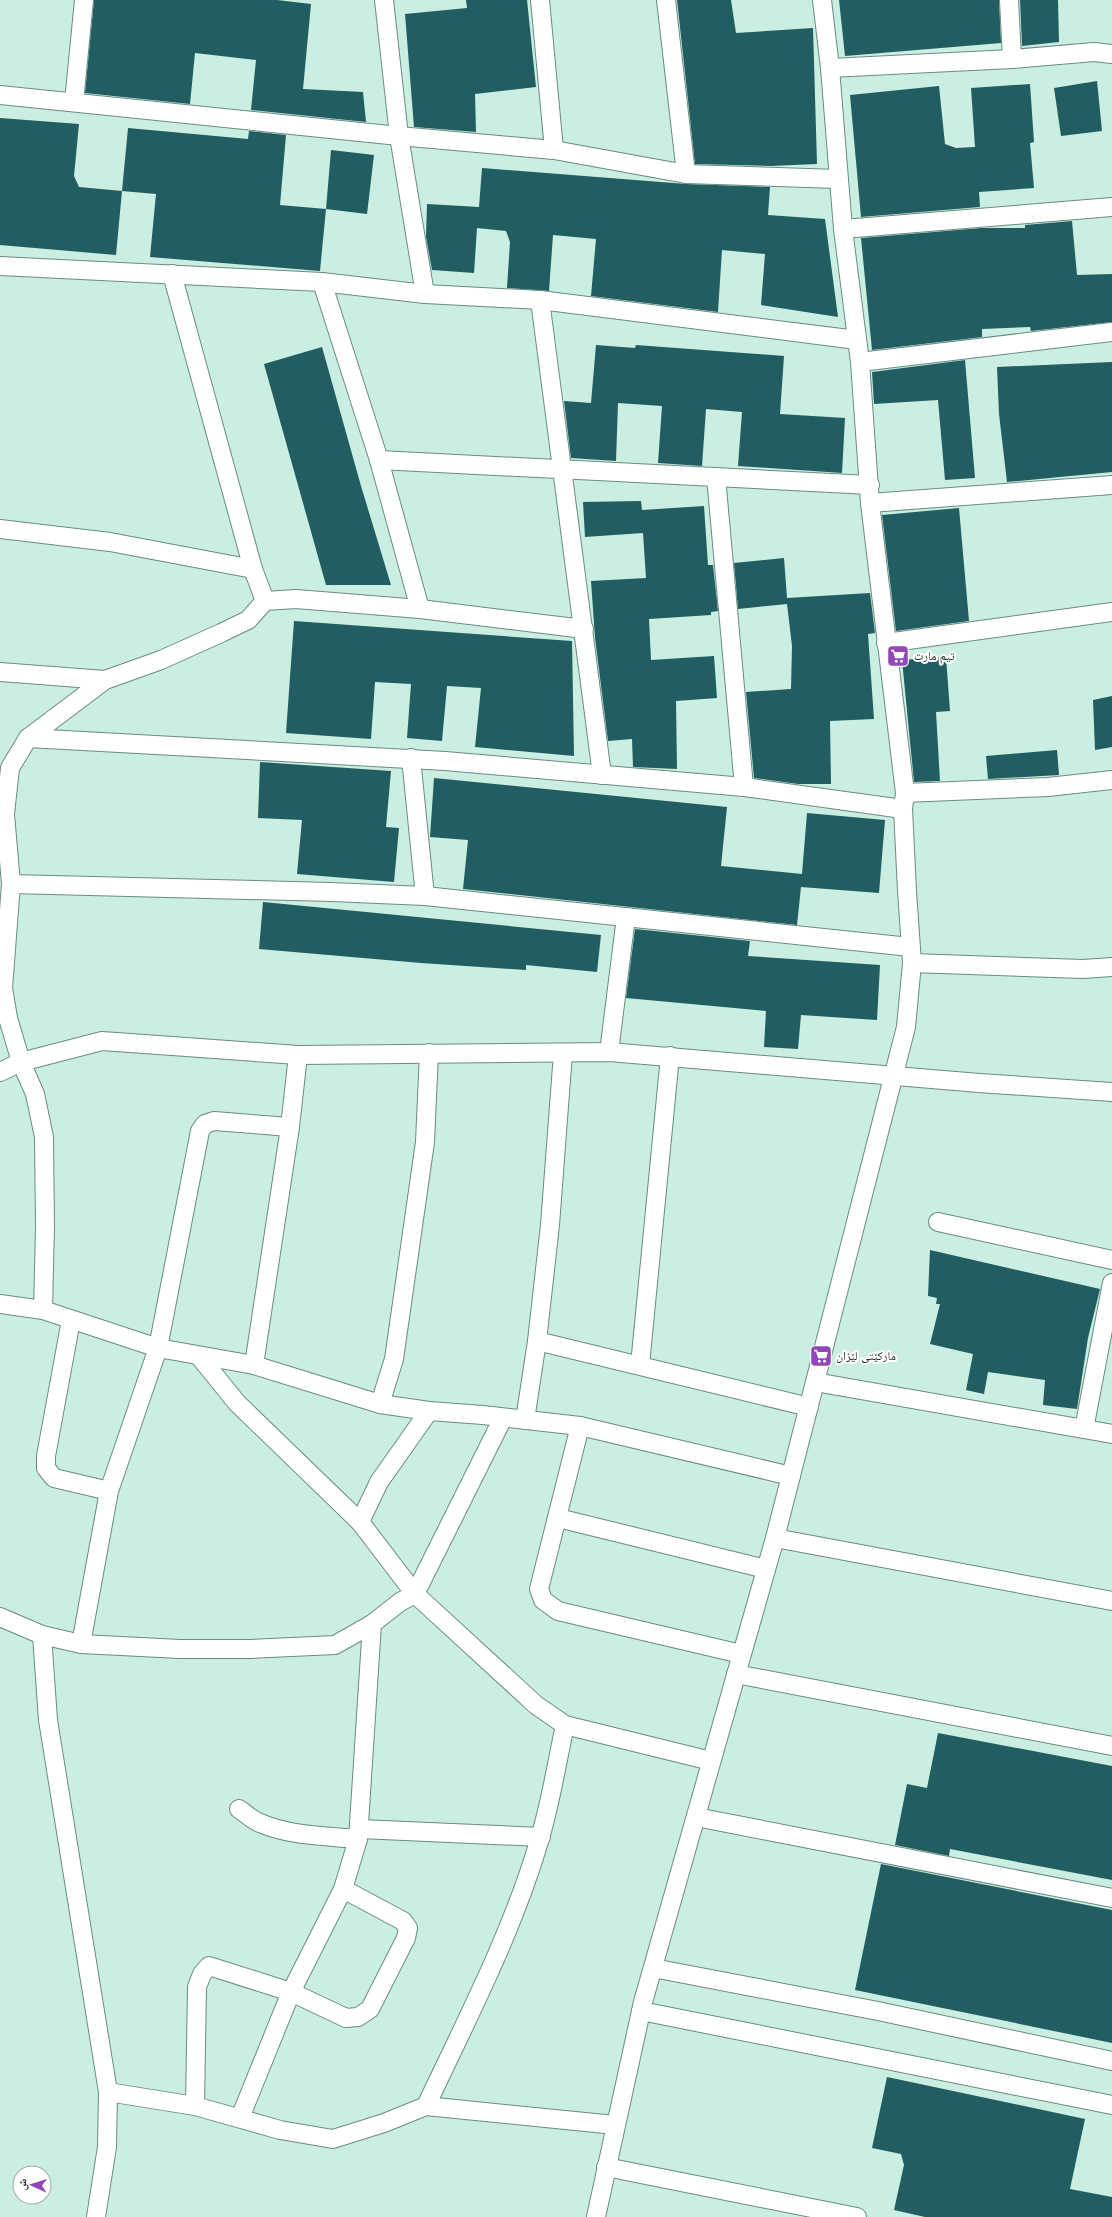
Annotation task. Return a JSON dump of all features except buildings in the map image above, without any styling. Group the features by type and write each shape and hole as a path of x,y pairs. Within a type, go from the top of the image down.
{"street":[{"path":"74,102 84,0"},
{"path":"384,0 400,136 425,294"},
{"path":"540,0 554,150"},
{"path":"666,0 686,174"},
{"path":"596,2217 641,2011 775,1538 906,1027 911,955 904,801 894,694 886,643 870,503 870,485 860,362 843,229 830,68 822,0"},
{"path":"1009,0 1012,60"},
{"path":"830,68 1012,60 1094,52 1112,54"},
{"path":"0,95 400,136 554,150 686,174 838,179"},
{"path":"843,229 1112,207"},
{"path":"0,266 322,282 425,294 540,300 857,340"},
{"path":"172,274 253,569 265,601"},
{"path":"322,282 379,460 420,609"},
{"path":"540,300 602,775"},
{"path":"860,362 1112,332"},
{"path":"379,460 870,485"},
{"path":"716,477 744,787"},
{"path":"870,503 1112,485"},
{"path":"0,529 110,542 253,569"},
{"path":"43,1310 45,1242 44,1137 35,1094 21,1062 8,1018 3,988 11,884 5,814 10,768 28,738 105,680 161,660 248,620 265,601 296,599 420,609 584,629"},
{"path":"886,643 1112,612"},
{"path":"0,672 105,680"},
{"path":"28,738 411,758 904,801 1048,788 1112,780"},
{"path":"411,758 425,896"},
{"path":"11,884 331,892 425,896 626,917 911,955 1083,969 1112,967"},
{"path":"608,1052 626,917"},
{"path":"0,1072 21,1062 102,1041 298,1055 608,1052 894,1074 979,1083 1112,1092"},
{"path":"380,1404 394,1359 423,1158 429,1053"},
{"path":"525,1420 537,1341 550,1225 563,1053"},
{"path":"254,1365 290,1127 298,1055"},
{"path":"640,1365 670,1056"},
{"path":"81,1644 109,1491 158,1348 200,1131 205,1124 214,1121 290,1127"},
{"path":"938,1222 1112,1260"},
{"path":"1084,1429 1112,1283"},
{"path":"0,1304 43,1310 158,1348 254,1365 380,1404 429,1412 483,1415 580,1426 791,1476"},
{"path":"71,1320 46,1456 46,1468 54,1478 109,1491"},
{"path":"537,1341 809,1407"},
{"path":"200,1356 237,1403 360,1522 415,1594 536,1705 565,1725 712,1761"},
{"path":"815,1382 1112,1434"},
{"path":"360,1522 380,1482 429,1412"},
{"path":"0,1617 42,1635 81,1644 180,1649 251,1649 335,1645 372,1624 400,1602 415,1594 502,1418"},
{"path":"580,1426 558,1518 538,1589 543,1600 558,1611 741,1654"},
{"path":"558,1518 766,1569"},
{"path":"775,1538 1112,1601"},
{"path":"240,2118 291,1992 343,1890 359,1834 372,1624"},
{"path":"42,1635 48,1720 108,2092 107,2147 96,2217"},
{"path":"736,1674 1112,1746"},
{"path":"426,2106 489,1971 541,1837 565,1725"},
{"path":"239,1809 259,1823 282,1830 303,1834 541,1837"},
{"path":"696,1817 1112,1898"},
{"path":"194,2106 197,1987 202,1974 209,1966 291,1992 346,2018 358,2017 370,2009 406,1938 408,1928 403,1921 343,1890"},
{"path":"653,1968 878,2011 1112,2061"},
{"path":"641,2011 1112,2105"},
{"path":"108,2092 194,2106 280,2130 333,2139 384,2123 426,2106 615,2125"},
{"path":"606,2167 856,2217"}],"place":[{"name":"تيم مارت","path":"898,656"},
{"name":"مارکێتی لێزان","path":"821,1356"}]}
